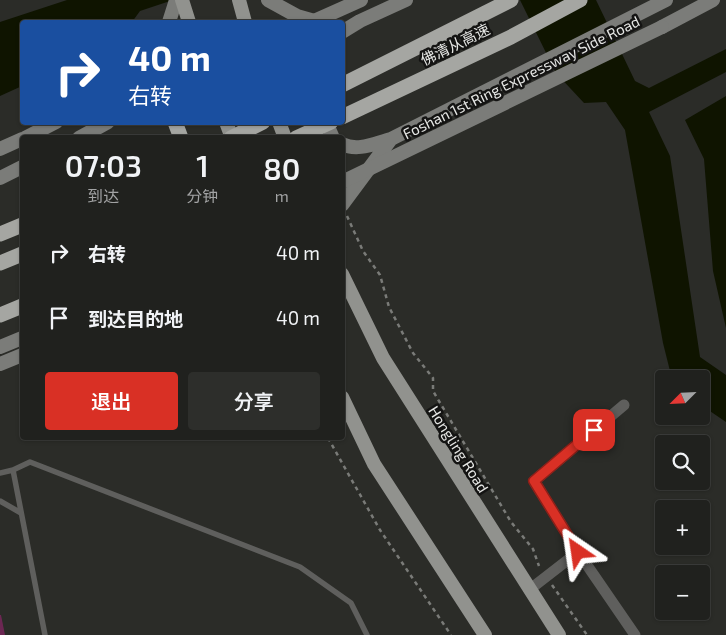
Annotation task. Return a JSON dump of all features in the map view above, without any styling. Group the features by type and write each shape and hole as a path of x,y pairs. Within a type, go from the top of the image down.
{"highway":[{"name":"佛清从高速","path":"345,83 511,0"},
{"name":"佛清从高速","path":"345,116 511,36 580,0"},
{"path":"237,135 258,125"},
{"path":"303,135 324,125"},
{"path":"0,234 20,226"},
{"path":"0,264 20,255"},
{"path":"0,315 20,307"}],"main road":[{"path":"239,0 244,20"},
{"path":"268,0 297,16 311,20"},
{"path":"316,20 361,0"},
{"path":"345,30 360,21 406,0"},
{"name":"Foshan 1st Ring Expressway Side Road","path":"345,146 361,148 391,139 666,0"},
{"name":"Foshan 1st Ring Expressway Side Road","path":"345,181 662,27 713,0"},
{"path":"170,20 179,2"},
{"path":"179,2 188,20"},
{"path":"345,24 360,21"},
{"path":"30,135 50,125"},
{"path":"84,135 103,125"},
{"path":"345,208 391,139"},
{"path":"0,149 20,140"},
{"path":"0,178 20,168"},
{"name":"Hongling Road","path":"345,280 383,358 559,635"},
{"path":"0,347 20,339"},
{"path":"0,364 20,356"},
{"path":"345,403 374,464 485,635"}],"street":[{"path":"624,405 534,481 578,552 635,635"},
{"path":"529,590 578,552"}],"lane":[{"path":"0,473 13,470 30,462 300,567 351,603 367,635"},
{"path":"13,470 45,635"},
{"path":"0,501 22,513"}],"path":[{"path":"345,212 363,250 380,275 390,307 412,353 433,378 433,392 511,522 533,549 538,564 587,635"},
{"path":"329,440 380,530 451,635"}],"shaded area":[{"path":"67,0 173,0 140,11 133,20 20,20 20,87 0,96 0,22"},
{"path":"520,0 596,0 635,81 649,88 726,49 726,72 649,112 670,156 700,357 726,375 726,422 710,411 710,370 670,370 663,343 625,130 606,102 584,103 556,73"},
{"path":"726,96 726,328 713,271 704,159 685,120"}],"building":[{"path":"1,615 5,635 0,635"}],"route":[{"path":"578,552 534,481 594,430"}]}
